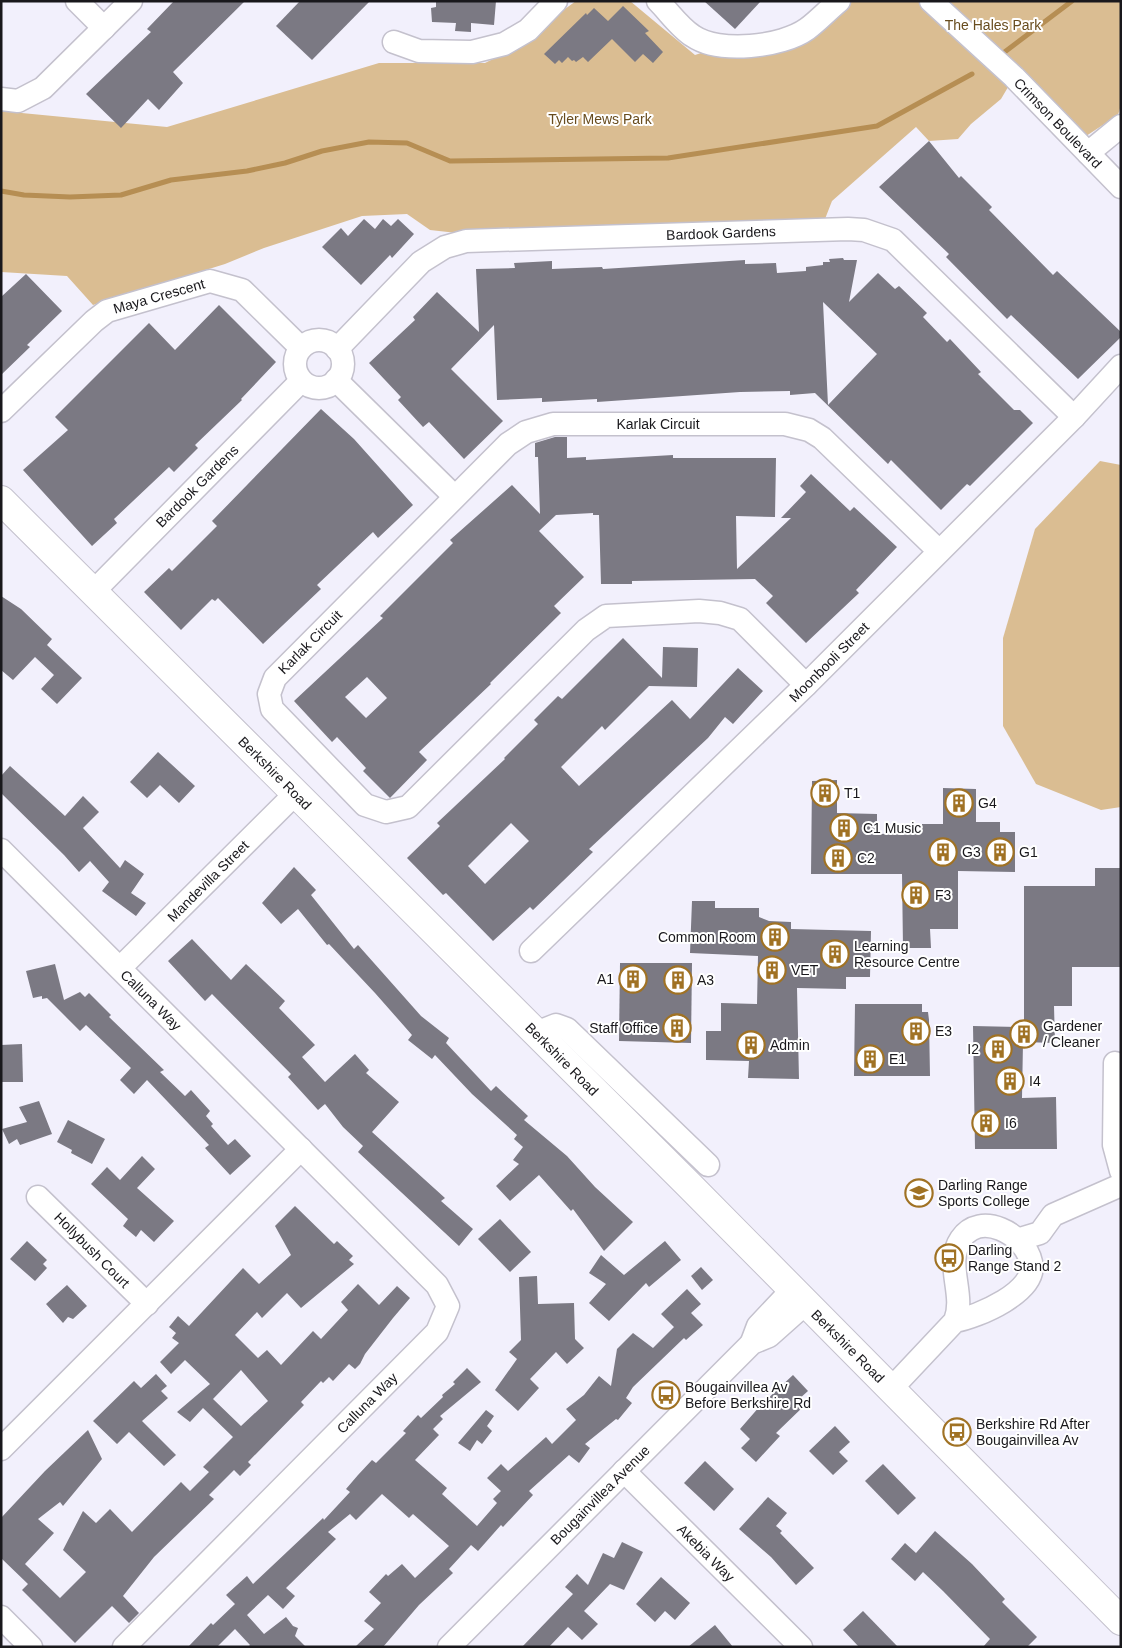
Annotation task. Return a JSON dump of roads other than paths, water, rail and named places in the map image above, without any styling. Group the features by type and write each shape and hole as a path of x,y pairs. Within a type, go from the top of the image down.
{"main road":[{"name":"Berkshire Road","path":"1,500 698,1195 798,1298 894,1385 1121,1621"}],"street":[{"path":"77,1 104,28"},
{"path":"1,99 18,100 43,88 131,1"},
{"path":"394,42 419,51 472,52 504,44 528,30 556,1"},
{"path":"658,1 693,37 719,47 743,47 773,42 806,30 839,1"},
{"name":"Crimson Boulevard","path":"930,1 1014,77 1121,187"},
{"path":"1088,153 1121,126"},
{"name":"Bardook Gardens","path":"337,349 421,262 445,247 466,241 856,230 893,240 1074,417"},
{"name":"Maya Crescent","path":"1,411 94,321 108,311 210,281 242,290 301,348"},
{"path":"323,341 337,349 342,361 340,375 336,380 323,388 308,385 297,375 295,361 301,348 307,343 323,341"},
{"name":"Moonbooli Street","path":"531,952 806,685 1074,417 1121,366"},
{"name":"Bardook Gardens","path":"93,592 301,380"},
{"path":"336,380 454,496"},
{"name":"Karlak Circuit","path":"806,685 740,619 720,613 699,611 606,616 586,630 408,807 386,812 365,805 272,709 269,694 275,678 454,496 518,436 553,424 785,424 808,430 822,438 939,551"},
{"name":"Mandevilla Street","path":"120,968 296,794"},
{"name":"Calluna Way","path":"1,850 437,1284 448,1306 437,1332 124,1647"},
{"path":"536,1033 556,1025 567,1029 708,1165"},
{"path":"1115,1063 1114,1146 1121,1171"},
{"path":"1,1449 301,1149"},
{"path":"1017,1240 1040,1233 1053,1215 1121,1184"},
{"path":"698,1195 706,1188 894,1385 955,1320 960,1309 960,1300 954,1258 960,1240 975,1228 986,1225 996,1227 1025,1246 1032,1264 1028,1277 1019,1289 1010,1298 988,1310 971,1318 955,1320"},
{"name":"Hollybush Court","path":"38,1197 147,1304"},
{"name":"Bougainvillea Avenue","path":"448,1647 752,1343 768,1336 798,1298"},
{"name":"Akebia Way","path":"624,1471 789,1643"},
{"path":"1,1617 31,1647"}],"waterway":[{"path":"998,57 1072,1"},
{"path":"1,191 24,195 70,197 121,195 171,180 247,171 285,163 322,151 369,142 407,143 450,161 668,158 877,126 972,74"}],"place":[{"name":"T1","path":"825,793"},
{"name":"G4","path":"959,803"},
{"name":"C1 Music","path":"844,828"},
{"name":"G3","path":"943,852"},
{"name":"G1","path":"1000,852"},
{"name":"C2","path":"838,858"},
{"name":"F3","path":"916,895"},
{"name":"Common Room","path":"775,937"},
{"name":"Learning Resource Centre","path":"835,954"},
{"name":"VET","path":"772,970"},
{"name":"A1","path":"633,979"},
{"name":"A3","path":"678,980"},
{"name":"Staff Office","path":"677,1028"},
{"name":"E3","path":"916,1031"},
{"name":"Gardener / Cleaner","path":"1024,1034"},
{"name":"Admin","path":"751,1045"},
{"name":"I2","path":"998,1049"},
{"name":"E1","path":"870,1059"},
{"name":"I4","path":"1010,1081"},
{"name":"I6","path":"986,1123"},
{"name":"Darling Range Sports College","path":"919,1193"},
{"name":"Darling Range Stand 2","path":"949,1258"},
{"name":"Bougainvillea Av Before Berkshire Rd","path":"666,1395"},
{"name":"Berkshire Rd After Bougainvillea Av","path":"957,1432"}],"park label":[{"name":"The Hales Park","path":"993,25"},
{"name":"Tyler Mews Park","path":"600,119"}]}
